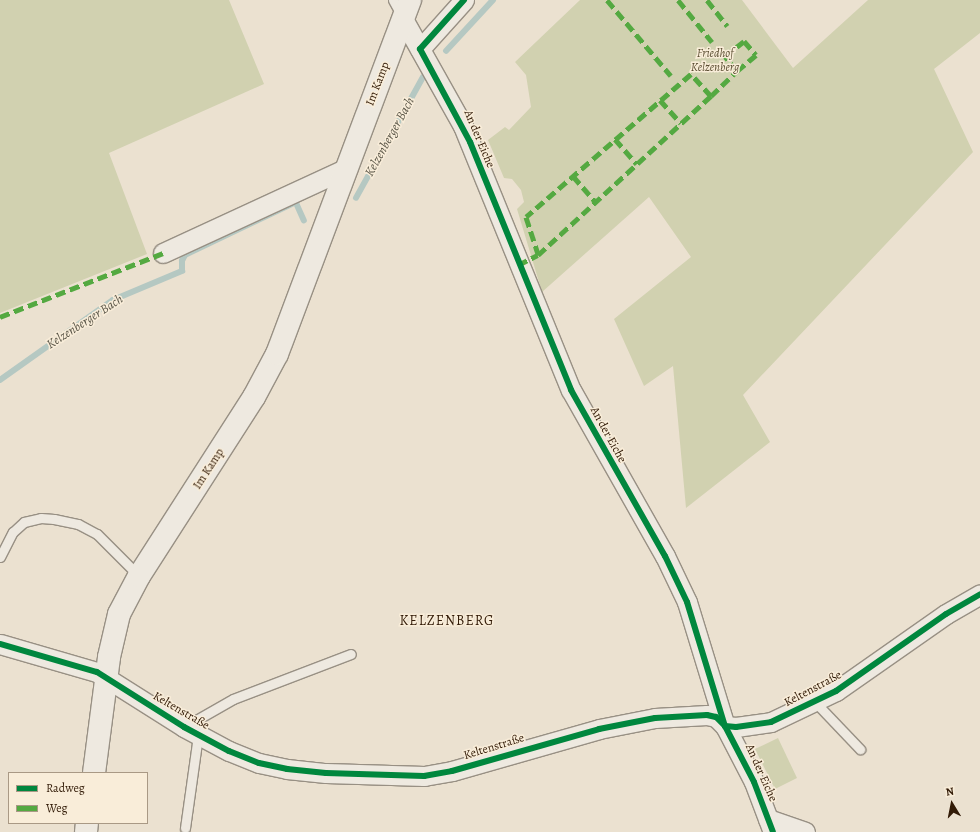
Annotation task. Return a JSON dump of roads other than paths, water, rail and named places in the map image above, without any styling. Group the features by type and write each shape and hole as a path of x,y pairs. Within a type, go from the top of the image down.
{"main road":[{"name":"Im Kamp","path":"94,772 107,677 117,618 139,576 268,373 292,320 347,168 402,6"}],"street":[{"path":"420,49 464,0"},
{"name":"An der Eiche","path":"402,6 420,49 467,137 572,390 665,556 687,602 708,662 725,726 743,758 770,825"},
{"path":"164,252 347,168"},
{"name":"Keltenstraße","path":"0,644 87,668 107,677 191,731 244,758 287,769 410,776 452,772 580,734 649,719 703,714 716,717 725,726 747,727 771,722 816,703 847,684 946,614 980,594"},
{"path":"770,825 805,832"}],"lane":[{"path":"0,557 13,532 24,522 42,518 54,519 78,524 97,534 139,576"},
{"name":"Keltenstraße","path":"191,731 234,699 351,654"},
{"path":"816,703 860,749"},
{"path":"186,828 191,731"}],"waterway":[{"name":"Kelzenberger Bach","path":"446,51 493,0"},
{"name":"Kelzenberger Bach","path":"356,198 423,77"},
{"name":"Kelzenberger Bach","path":"0,380 113,300 182,271 182,261 185,255 296,202 304,220"}],"district":[{"name":"KELZENBERG","path":"447,621"}],"park label":[{"name":"Friedhof Kelzenberg","path":"715,61"}]}
